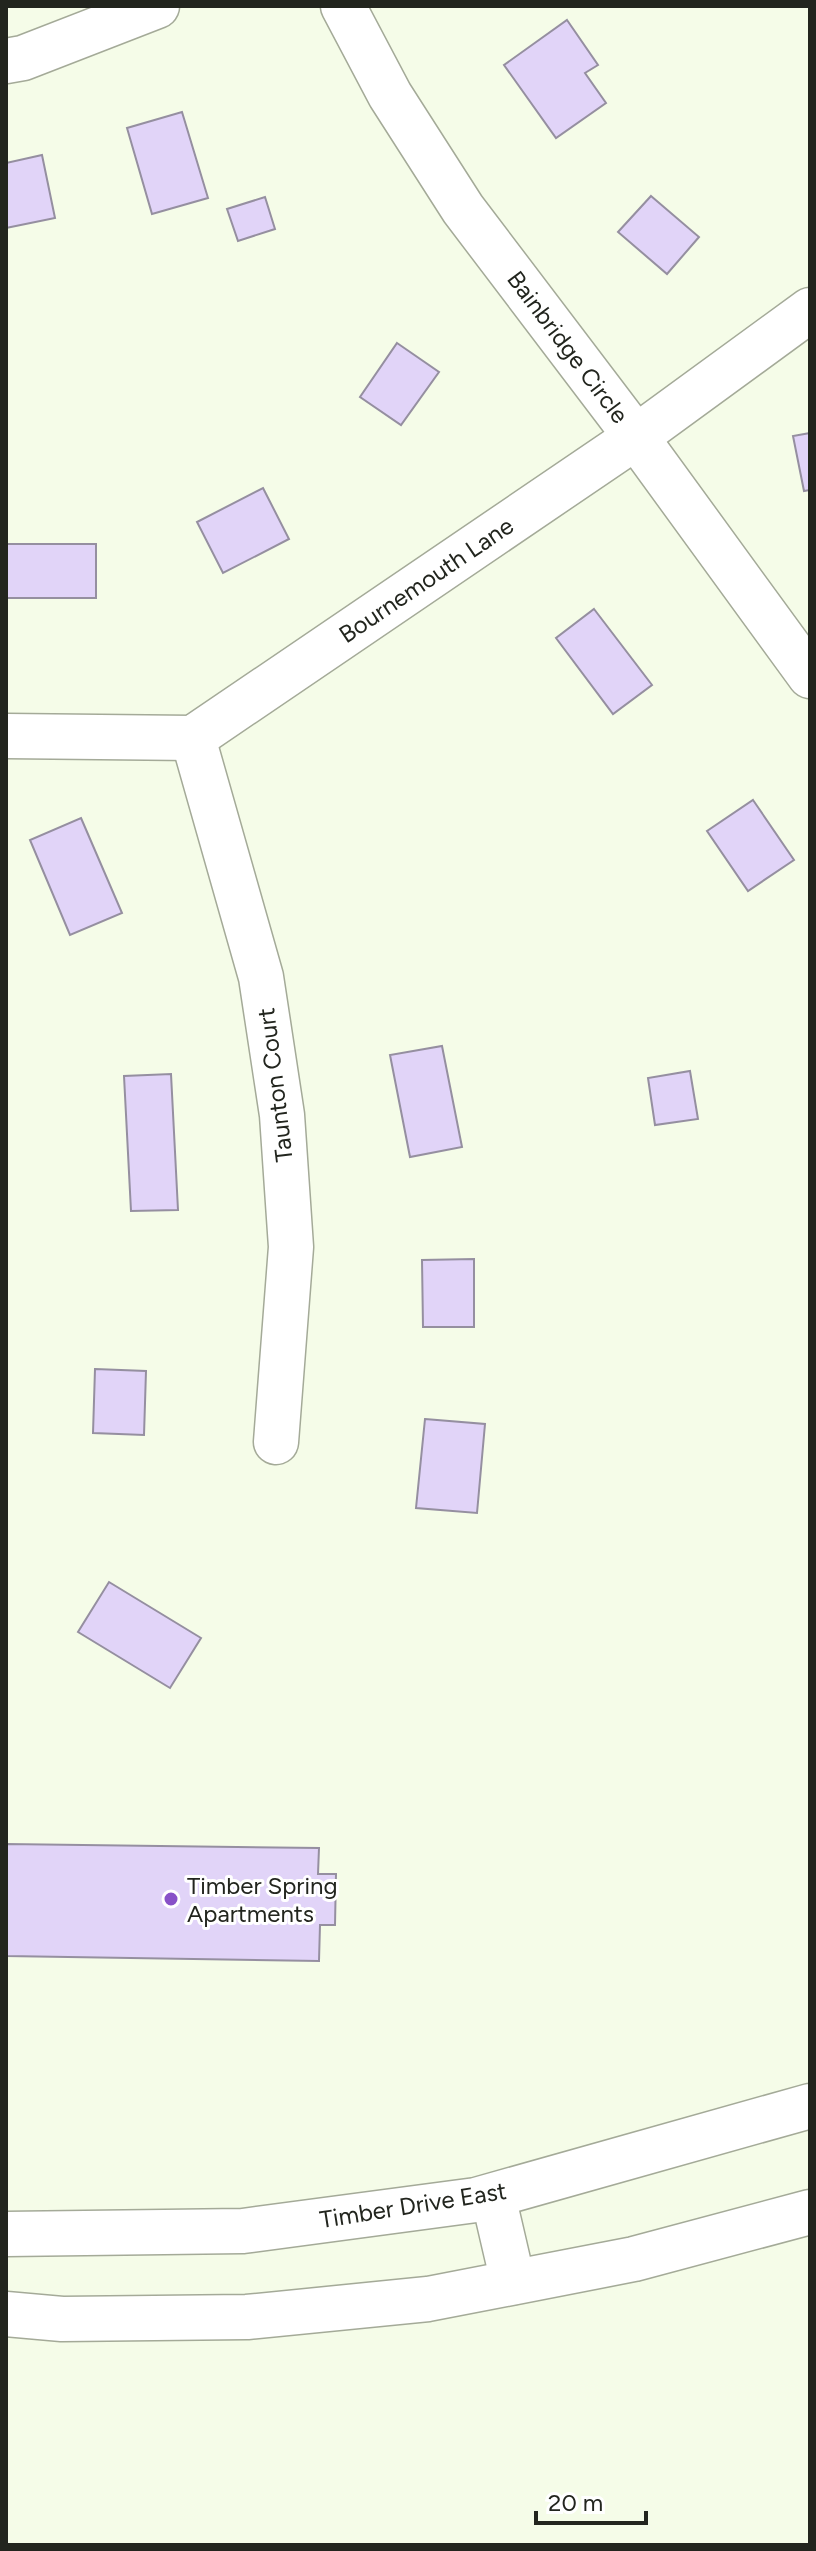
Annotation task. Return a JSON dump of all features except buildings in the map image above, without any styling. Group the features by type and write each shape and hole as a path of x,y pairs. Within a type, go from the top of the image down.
{"street":[{"path":"6,61 23,58 157,6"},
{"name":"Bainbridge Circle","path":"343,6 390,95 463,209 636,437 810,676"},
{"name":"Bournemouth Lane","path":"193,738 636,437 810,310"},
{"path":"6,736 193,738"},
{"name":"Taunton Court","path":"193,738 261,977 282,1115 291,1247 276,1442"},
{"name":"Timber Drive East","path":"6,2234 243,2231 460,2202 493,2196 810,2106"},
{"path":"493,2196 513,2282"},
{"path":"6,2314 62,2319 247,2317 428,2299 634,2259 810,2212"}],"place":[{"name":"Timber Spring Apartments","path":"171,1899"}]}
